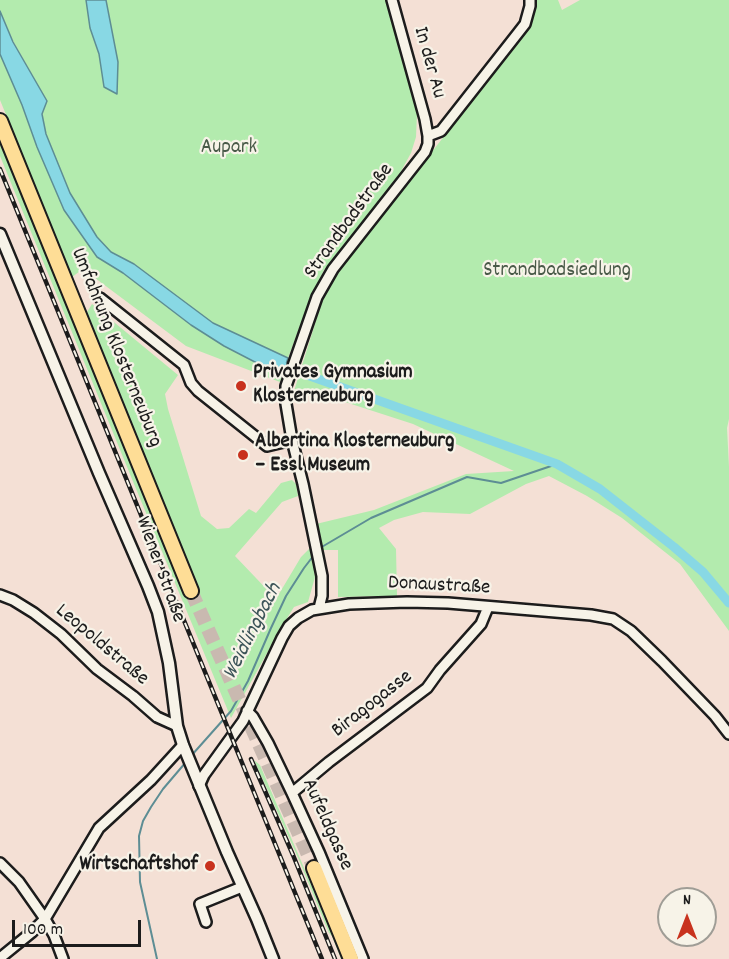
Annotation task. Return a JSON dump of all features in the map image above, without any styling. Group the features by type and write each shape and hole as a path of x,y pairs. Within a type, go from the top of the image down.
{"main road":[{"name":"Umfahrung Klosterneuburg","path":"0,121 191,591"},
{"path":"314,868 351,959"}],"street":[{"name":"In der Au","path":"392,0 428,136"},
{"name":"Strandbadstraße","path":"319,608 322,587 321,568 287,410 286,386 297,354 317,297 333,269 425,152 428,136 441,130 525,24 530,0"},
{"name":"Wiener Straße","path":"0,234 158,612 169,663 177,726 184,749 273,959"},
{"path":"100,298 184,365 191,383 198,391 267,446 292,440"},
{"name":"Leopoldstraße","path":"0,595 34,613 157,717 177,726"},
{"name":"Donaustraße","path":"199,786 204,775 243,721 289,626 312,610 349,604 407,602 466,604 487,611 529,610 606,617 631,631 678,676 729,734"},
{"name":"Biragogasse","path":"292,794 329,762 427,688 481,624 487,611"},
{"name":"Aufeldgasse","path":"247,711 268,743 292,794 319,852 363,959"},
{"path":"0,958 45,919 99,828 184,749"},
{"path":"0,863 20,882 45,919 63,959"},
{"path":"206,922 200,904 242,887"}],"green space":[{"name":"Aupark","path":"0,0 388,0 417,114 416,137 411,153 400,173 324,270 288,358 213,323 134,264 111,252 97,237 70,193 46,134 42,114 47,101 13,41 0,11"},
{"name":"Strandbadsiedlung","path":"534,0 558,0 562,10 580,0 729,0 729,419 727,428 729,601 727,601 729,631 680,564 622,518 549,476 526,484 470,514 423,512 394,520 379,528 396,549 397,596 338,597 338,550 323,550 316,524 374,510 466,474 514,471 413,424 305,389 294,391 324,295 348,258 528,30"},
{"path":"0,54 37,147 97,257 123,273 191,325 224,346 282,376 280,382 186,346 83,269 72,277 0,100"},
{"path":"0,141 186,597 200,591 87,312 92,304 178,375 165,394 201,516 217,529 229,528 249,509 256,513 281,483 292,480 296,484 298,496 282,502 235,556 276,599 301,557 311,547 315,577 308,602 294,607 231,718 0,156"},
{"path":"254,760 260,765 343,959 329,933"}],"water":[{"path":"86,0 106,0 118,62 117,94 104,87"},
{"path":"0,11 13,42 47,101 42,114 46,134 70,193 97,237 111,252 134,264 213,323 288,358 282,376 224,346 191,325 123,273 97,257 64,210 0,54"}],"waterway":[{"path":"276,364 557,464 600,489 674,547 703,572 729,603"},
{"name":"Weidlingbach","path":"320,548 371,518 467,477 501,483 557,464"},
{"name":"Weidlingbach","path":"191,756 231,711 248,681 286,596 314,555"},
{"name":"Weidlingbach","path":"157,959 140,882 139,836 143,821 151,807 186,762"}],"tunnel":[{"path":"191,591 314,868"}],"railway":[{"path":"0,169 322,959"},
{"path":"251,759 335,959"}],"place":[{"name":"Privates Gymnasium Klosterneuburg","path":"241,386"},
{"name":"Albertina Klosterneuburg – Essl Museum","path":"243,455"},
{"name":"Wirtschaftshof","path":"210,866"}]}
